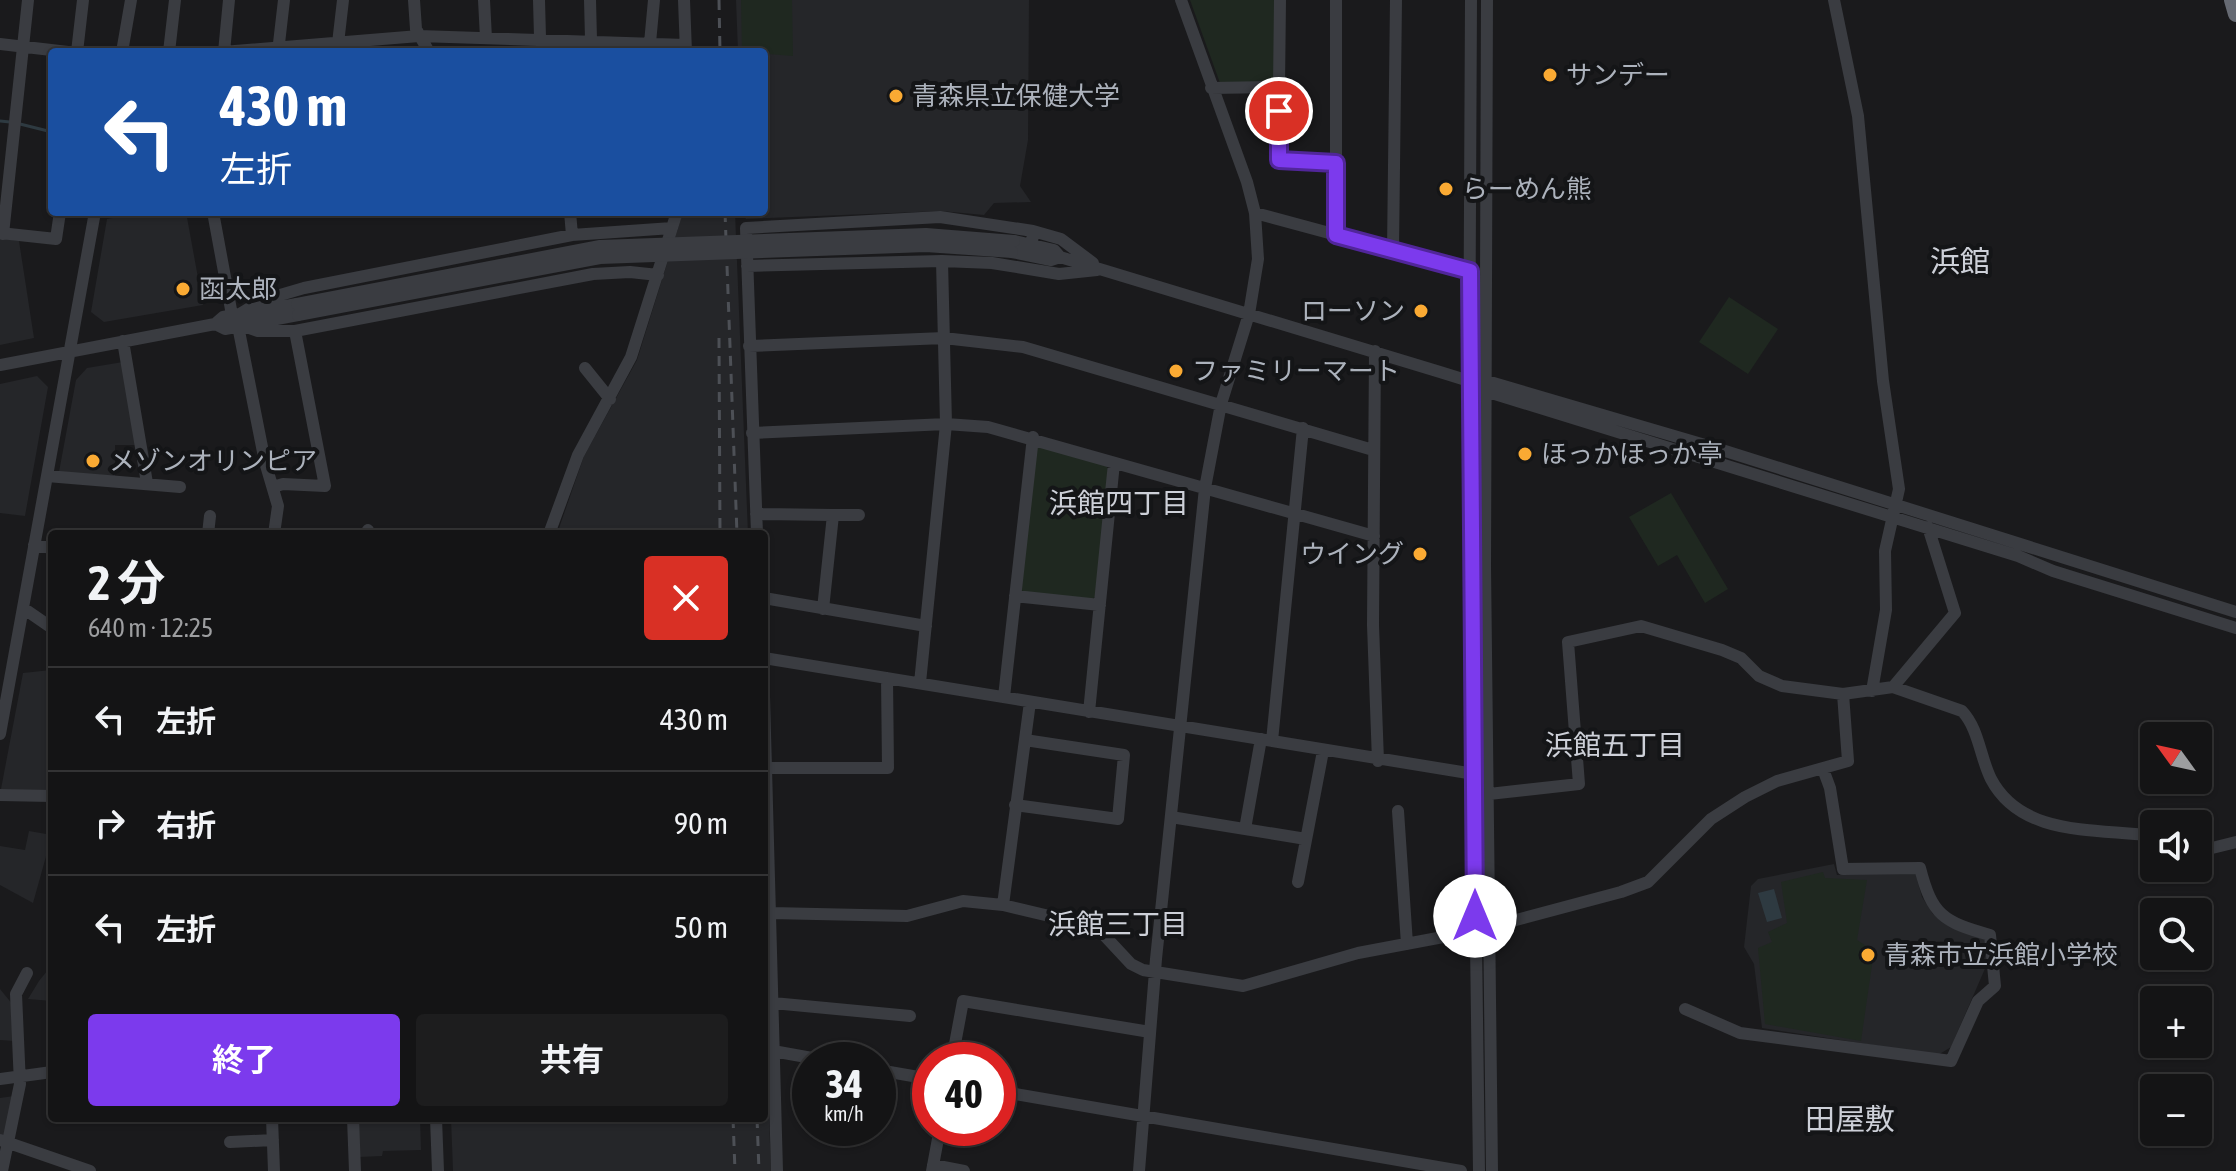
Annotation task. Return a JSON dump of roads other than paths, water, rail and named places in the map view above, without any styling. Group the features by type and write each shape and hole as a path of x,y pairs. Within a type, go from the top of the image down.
{"highway":[{"path":"2232,0 2236,14"}],"street":[{"path":"28,0 2,234 56,239 59,216"},
{"path":"77,48 83,0"},
{"path":"123,48 131,0"},
{"path":"169,48 175,0"},
{"path":"223,48 229,0"},
{"path":"279,48 284,0"},
{"path":"343,0 338,47 419,36 494,43 540,37 591,39 627,47 650,43 686,48 684,0"},
{"path":"414,0 419,36 426,48"},
{"path":"484,0 494,43"},
{"path":"539,0 540,37"},
{"path":"590,0 591,39"},
{"path":"650,43 654,0"},
{"path":"1139,1171 1155,971 1205,488 1221,404 1249,314 1258,259 1255,213 1247,182 1181,0"},
{"path":"1280,0 1279,160 1336,163"},
{"path":"1336,0 1336,235"},
{"path":"1393,250 1396,0"},
{"path":"1471,0 1469,381 1479,1171"},
{"path":"1487,0 1485,385 1492,1171"},
{"path":"1834,0 1858,116 1881,365 1899,489 1885,551 1886,610 1872,691"},
{"path":"0,44 48,50"},
{"path":"1211,88 1279,87"},
{"path":"1255,213 1470,271"},
{"path":"0,734 94,216"},
{"path":"214,216 278,506 275,530"},
{"path":"570,216 572,235"},
{"path":"550,530 572,469 610,399 637,340 676,216"},
{"path":"757,530 746,228 940,217 1033,237 1061,239 1102,269"},
{"path":"238,320 263,300 304,288 572,235 672,228"},
{"path":"0,365 298,309 600,246 926,234 1013,246 1051,260 1060,257"},
{"path":"1013,246 1033,237"},
{"path":"1033,237 1060,257 1375,351 1895,513 1929,530 2236,628"},
{"path":"747,266 942,261 992,263 1059,274 1102,269"},
{"path":"920,683 946,424 942,261"},
{"path":"238,320 258,331 295,331 593,274 630,272 658,275"},
{"path":"273,487 325,486 295,331"},
{"path":"749,346 944,338 1023,347 1373,450"},
{"path":"123,341 147,483"},
{"path":"1375,351 1373,625 1378,761"},
{"path":"585,368 610,399"},
{"path":"752,433 946,424 988,427 1033,437 1374,536"},
{"path":"1245,829 1266,740 1303,428"},
{"path":"1004,697 1033,437"},
{"path":"1089,712 1114,463"},
{"path":"47,476 180,487"},
{"path":"1895,513 1926,516 2236,612"},
{"path":"756,514 859,515"},
{"path":"823,609 833,515"},
{"path":"208,530 210,516"},
{"path":"1893,687 1955,613 1926,516"},
{"path":"34,545 48,547"},
{"path":"1015,596 1100,605"},
{"path":"768,599 926,626"},
{"path":"23,608 48,625"},
{"path":"1489,794 1579,784 1568,642 1641,626 1741,658 1759,676 1782,686 1843,694 1893,687 1962,711 1975,733 1991,779 2011,803 2035,820 2113,834 2140,835"},
{"path":"768,659 1378,761 1474,774"},
{"path":"768,768 888,768 887,678"},
{"path":"771,913 907,916 963,901 1003,905 1083,924 1103,934 1131,964 1222,985 1243,986 1358,953 1475,931 1648,882 1683,844 1722,811 1777,781 1848,761 1843,694"},
{"path":"1003,905 1030,702"},
{"path":"1015,805 1118,819 1124,755 1025,740"},
{"path":"1298,882 1323,751"},
{"path":"1685,1009 1740,1033 1951,1061 1978,1001 1995,986 1990,935 1962,927 1932,906 1920,868 1843,869 1830,788 1823,769"},
{"path":"0,795 48,796"},
{"path":"768,804 777,1171"},
{"path":"1398,811 1407,944"},
{"path":"1171,817 1306,839"},
{"path":"2212,848 2236,842"},
{"path":"2,1171 3,1141 20,1077 16,994 27,973"},
{"path":"955,1042 963,1001 1150,1032"},
{"path":"773,1003 910,1016"},
{"path":"773,1051 792,1054"},
{"path":"0,1079 48,1073"},
{"path":"1016,1094 1390,1165 1461,1171"},
{"path":"272,1122 274,1171"},
{"path":"353,1122 355,1171"},
{"path":"436,1122 438,1171"},
{"path":"230,1142 273,1140"},
{"path":"3,1141 90,1171"},
{"path":"937,1146 933,1168 964,1171"}],"waterway":[{"path":"0,121 10,122"},
{"path":"20,124 48,131"}],"railway":[{"path":"719,0 720,48"},
{"path":"725,216 737,530"},
{"path":"719,338 720,530"},
{"path":"733,1122 735,1171"},
{"path":"757,1122 759,1171"}],"place":[{"name":"サンデー","path":"1550,75"},
{"name":"青森県立保健大学","path":"896,96"},
{"name":"らーめん熊","path":"1446,189"},
{"name":"函太郎","path":"183,289"},
{"name":"ローソン","path":"1421,311"},
{"name":"ファミリーマート","path":"1176,371"},
{"name":"ほっかほっか亭","path":"1525,454"},
{"name":"メゾンオリンピア","path":"93,461"},
{"name":"ウイング","path":"1420,554"},
{"name":"青森市立浜館小学校","path":"1868,955"}],"district":[{"name":"浜館","path":"1960,262"},
{"name":"浜館四丁目","path":"1119,503"},
{"name":"浜館五丁目","path":"1615,745"},
{"name":"浜館三丁目","path":"1118,924"},
{"name":"田屋敷","path":"1850,1120"}]}
